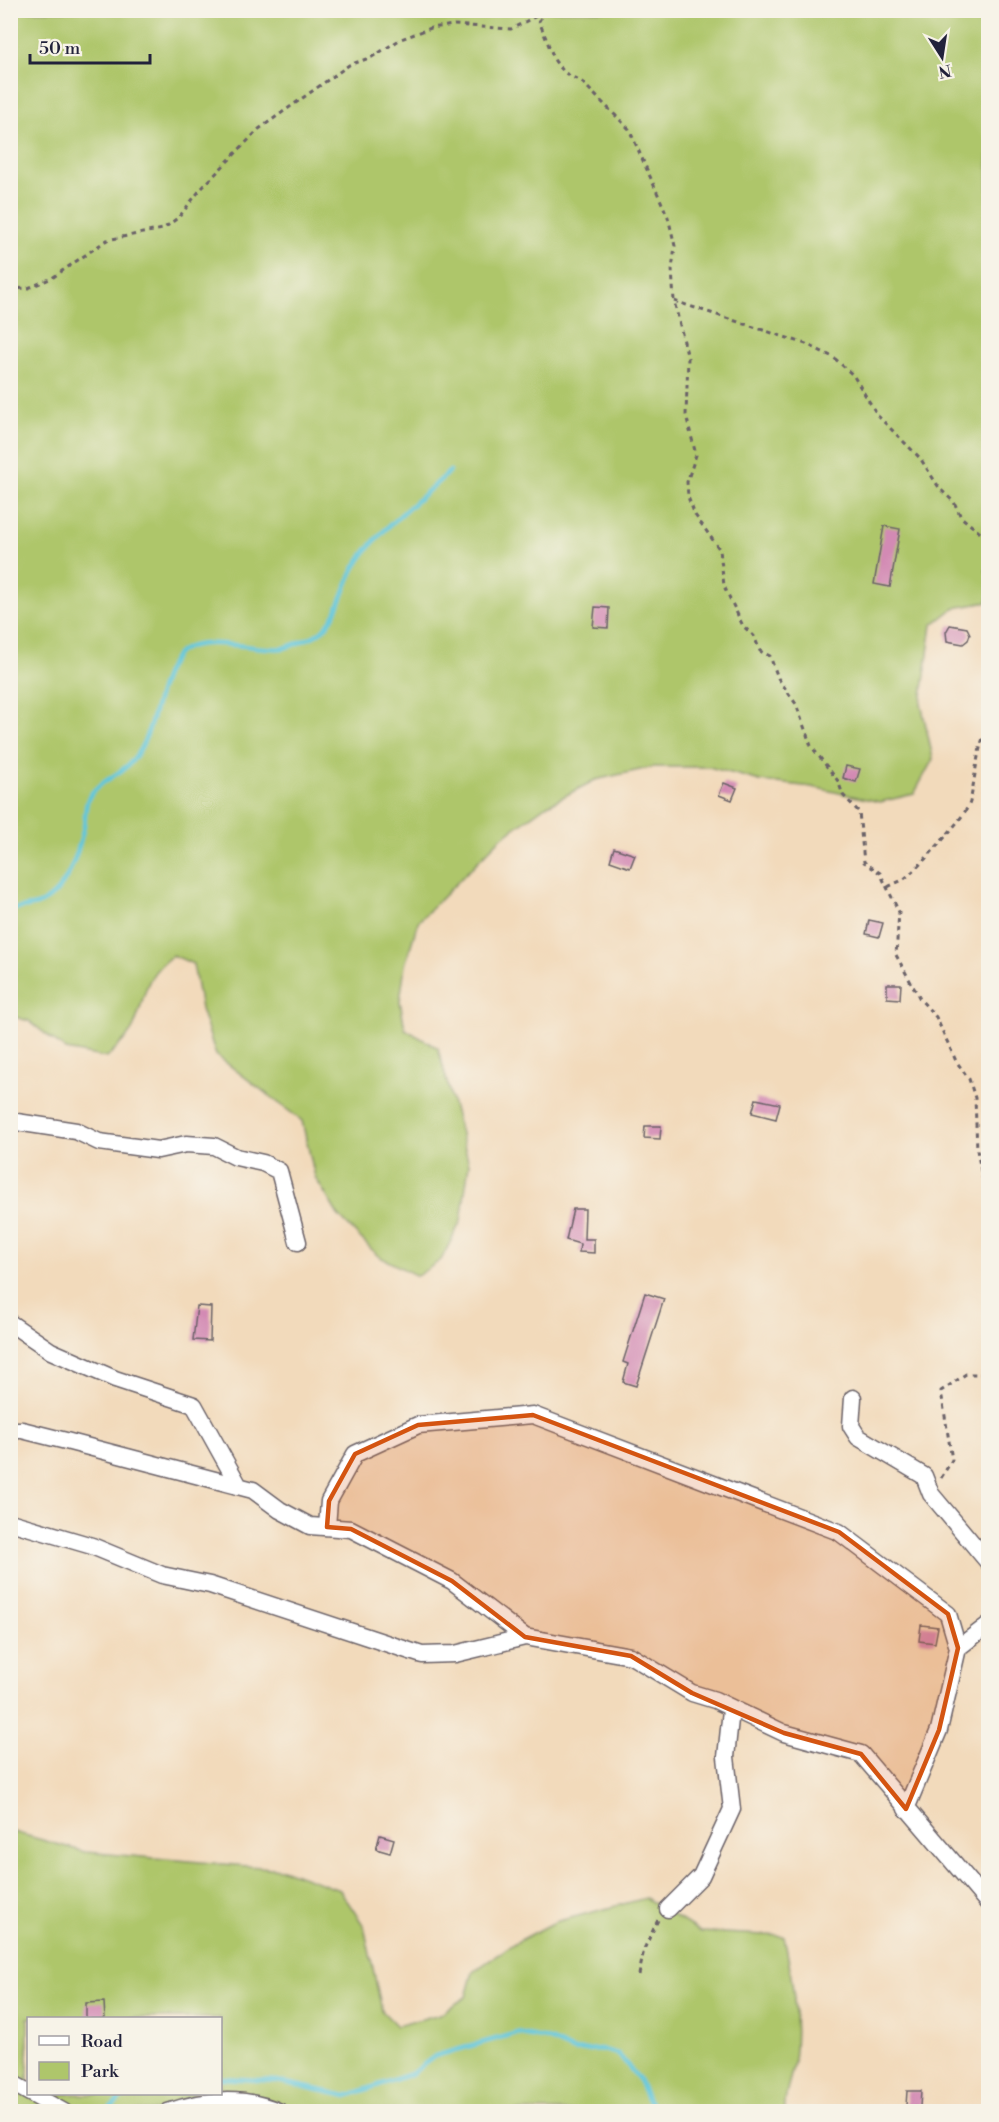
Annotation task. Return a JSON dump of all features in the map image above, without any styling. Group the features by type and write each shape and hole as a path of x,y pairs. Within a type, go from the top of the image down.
{"street":[{"path":"10,1121 76,1131 99,1142 158,1150 186,1144 214,1146 236,1157 263,1163 279,1171 298,1242"},
{"path":"10,1323 51,1351 115,1379 194,1405 239,1486"},
{"path":"853,1398 851,1426 858,1437 924,1476 931,1494 988,1562"},
{"path":"327,1527 329,1501 355,1455 418,1425 533,1415 839,1532 948,1614 958,1648 939,1730 906,1809"},
{"path":"10,1430 22,1430 253,1490 280,1510 310,1526 351,1528 452,1581 525,1637"},
{"path":"10,1522 92,1546 162,1575 210,1585 422,1655 455,1654 525,1637 631,1656 692,1693 715,1700 731,1710 784,1733 861,1754 988,1903"},
{"path":"958,1648 988,1625"},
{"path":"668,1909 701,1876 732,1809 726,1757 731,1710"},
{"path":"10,2082 27,2091"},
{"path":"33,2095 64,2112"},
{"path":"168,2112 185,2105 215,2101 252,2103 279,2112"}],"path":[{"path":"10,289 28,288 52,278 107,240 163,229 179,217 200,190 259,129 349,65 372,57 401,39 431,28 454,25 512,29 546,10"},
{"path":"546,10 539,21 555,61 566,74 582,82 629,129 668,216 675,246 672,269 674,301 688,358 686,415 696,455 687,482 695,515 720,550 724,586 743,626 754,636 760,651 770,656 778,678 796,705 811,746 838,781 843,795 859,812 864,862 880,873 899,912 896,955 920,999 936,1017 956,1061 969,1079 975,1098 977,1150 988,1207"},
{"path":"674,301 806,344 833,357 853,375 878,416 920,458 940,489 954,502 961,517 985,537"},
{"path":"988,519 984,527 988,556 984,570 984,604 988,634"},
{"path":"888,887 904,879 918,867 963,818 970,804 975,763 988,726"},
{"path":"931,1494 952,1460 941,1391 966,1374 988,1374"},
{"path":"639,1975 644,1948 658,1919 668,1909"}],"highlighted area":[{"path":"533,1415 839,1532 948,1614 958,1648 939,1730 906,1809 861,1754 784,1733 692,1693 631,1656 525,1637 452,1581 351,1529 327,1527 329,1501 355,1454 418,1425"}],"green space":[{"path":"10,11 988,11 988,602 954,608 932,625 921,703 933,759 914,794 880,802 812,787 760,781 709,767 653,767 595,780 544,807 501,838 418,922 405,965 400,1001 405,1029 438,1048 469,1164 461,1221 441,1260 417,1276 378,1256 338,1215 315,1177 302,1121 216,1055 201,1009 193,964 173,955 163,963 150,979 132,1030 107,1058 66,1050 29,1021 11,1016"},
{"path":"10,1831 85,1852 282,1869 340,1890 364,1926 382,2011 397,2026 440,2014 466,1997 473,1972 513,1944 555,1922 646,1898 700,1932 784,1936 792,1982 796,2030 794,2061 785,2098 785,2111 11,2111"}],"building":[{"path":"884,526 900,529 890,587 874,584"},
{"path":"595,607 609,608 608,628 593,627"},
{"path":"950,625 967,628 970,634 968,640 963,644 947,641 946,632"},
{"path":"846,766 860,769 856,782 843,778"},
{"path":"724,783 737,788 732,800 719,795"},
{"path":"614,848 635,855 630,868 610,861"},
{"path":"869,920 883,923 879,937 866,934"},
{"path":"887,984 901,984 900,999 887,998"},
{"path":"756,1099 780,1104 776,1119 752,1113"},
{"path":"645,1126 661,1126 660,1139 644,1138"},
{"path":"573,1209 585,1209 584,1239 594,1239 594,1253 579,1252 580,1244 566,1240"},
{"path":"645,1293 664,1299 636,1386 623,1382 628,1364 623,1362"},
{"path":"197,1306 211,1307 210,1341 193,1340"},
{"path":"921,1625 938,1627 935,1643 919,1641"},
{"path":"380,1835 394,1839 390,1853 376,1849"},
{"path":"104,2002 105,2017 86,2017 86,2003"},
{"path":"907,2091 921,2091 920,2107 906,2106"}],"waterway":[{"path":"10,910 37,905 47,900 56,892 70,872 84,826 88,799 97,788 127,766 140,749 151,723 163,682 175,657 184,649 196,645 226,644 284,648 320,632 333,617 350,576 364,553 387,528 450,471"},
{"path":"222,2078 277,2081 347,2096 411,2074 435,2056 517,2033 547,2039 574,2051 600,2049 618,2054 638,2078 648,2100 658,2112"},
{"path":"106,2112 122,2097 129,2095"}]}
